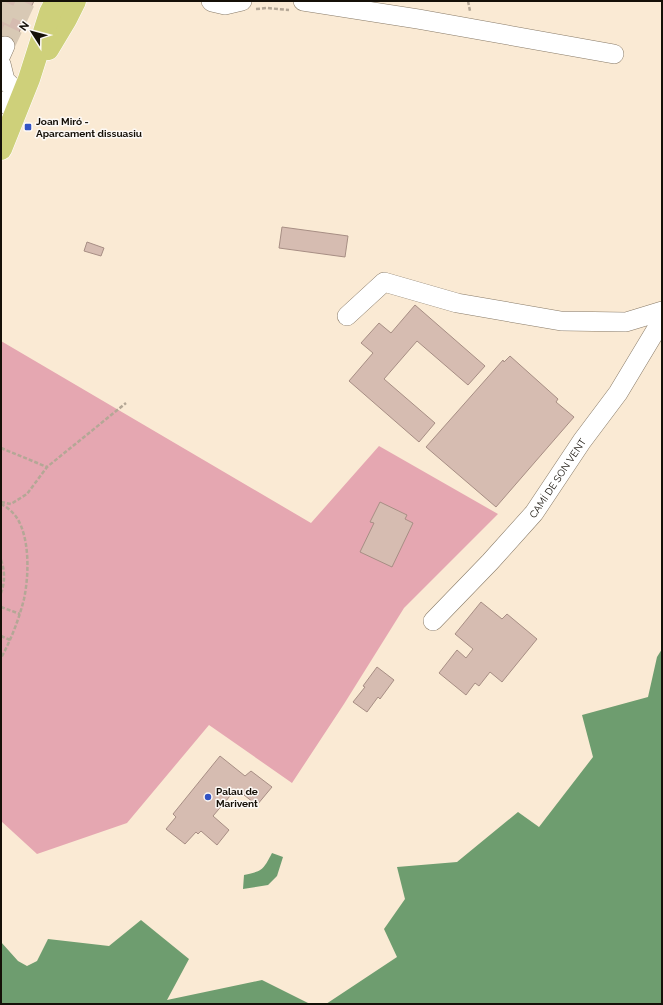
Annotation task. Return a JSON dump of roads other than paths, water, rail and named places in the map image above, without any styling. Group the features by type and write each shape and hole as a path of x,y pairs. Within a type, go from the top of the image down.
{"main road":[{"path":"1,149 17,101 50,13 56,1"},
{"path":"17,101 66,19 75,1"}],"street":[{"path":"211,1 224,5 242,1"},
{"path":"303,1 418,19 614,54"},
{"path":"1,135 17,101 5,80 2,55"},
{"path":"347,316 384,282 457,303 561,321 626,322 662,311"},
{"name":"CAMÍ DE SON VENT","path":"433,621 490,562 534,513 582,441 618,393 662,320"}],"tunnel":[{"path":"1,21 10,1"},
{"path":"5,46 26,1"}],"place":[{"name":"Joan Miró - Aparcament dissuasiu","path":"28,127"},
{"name":"Palau de Marivent","path":"208,797"}]}
